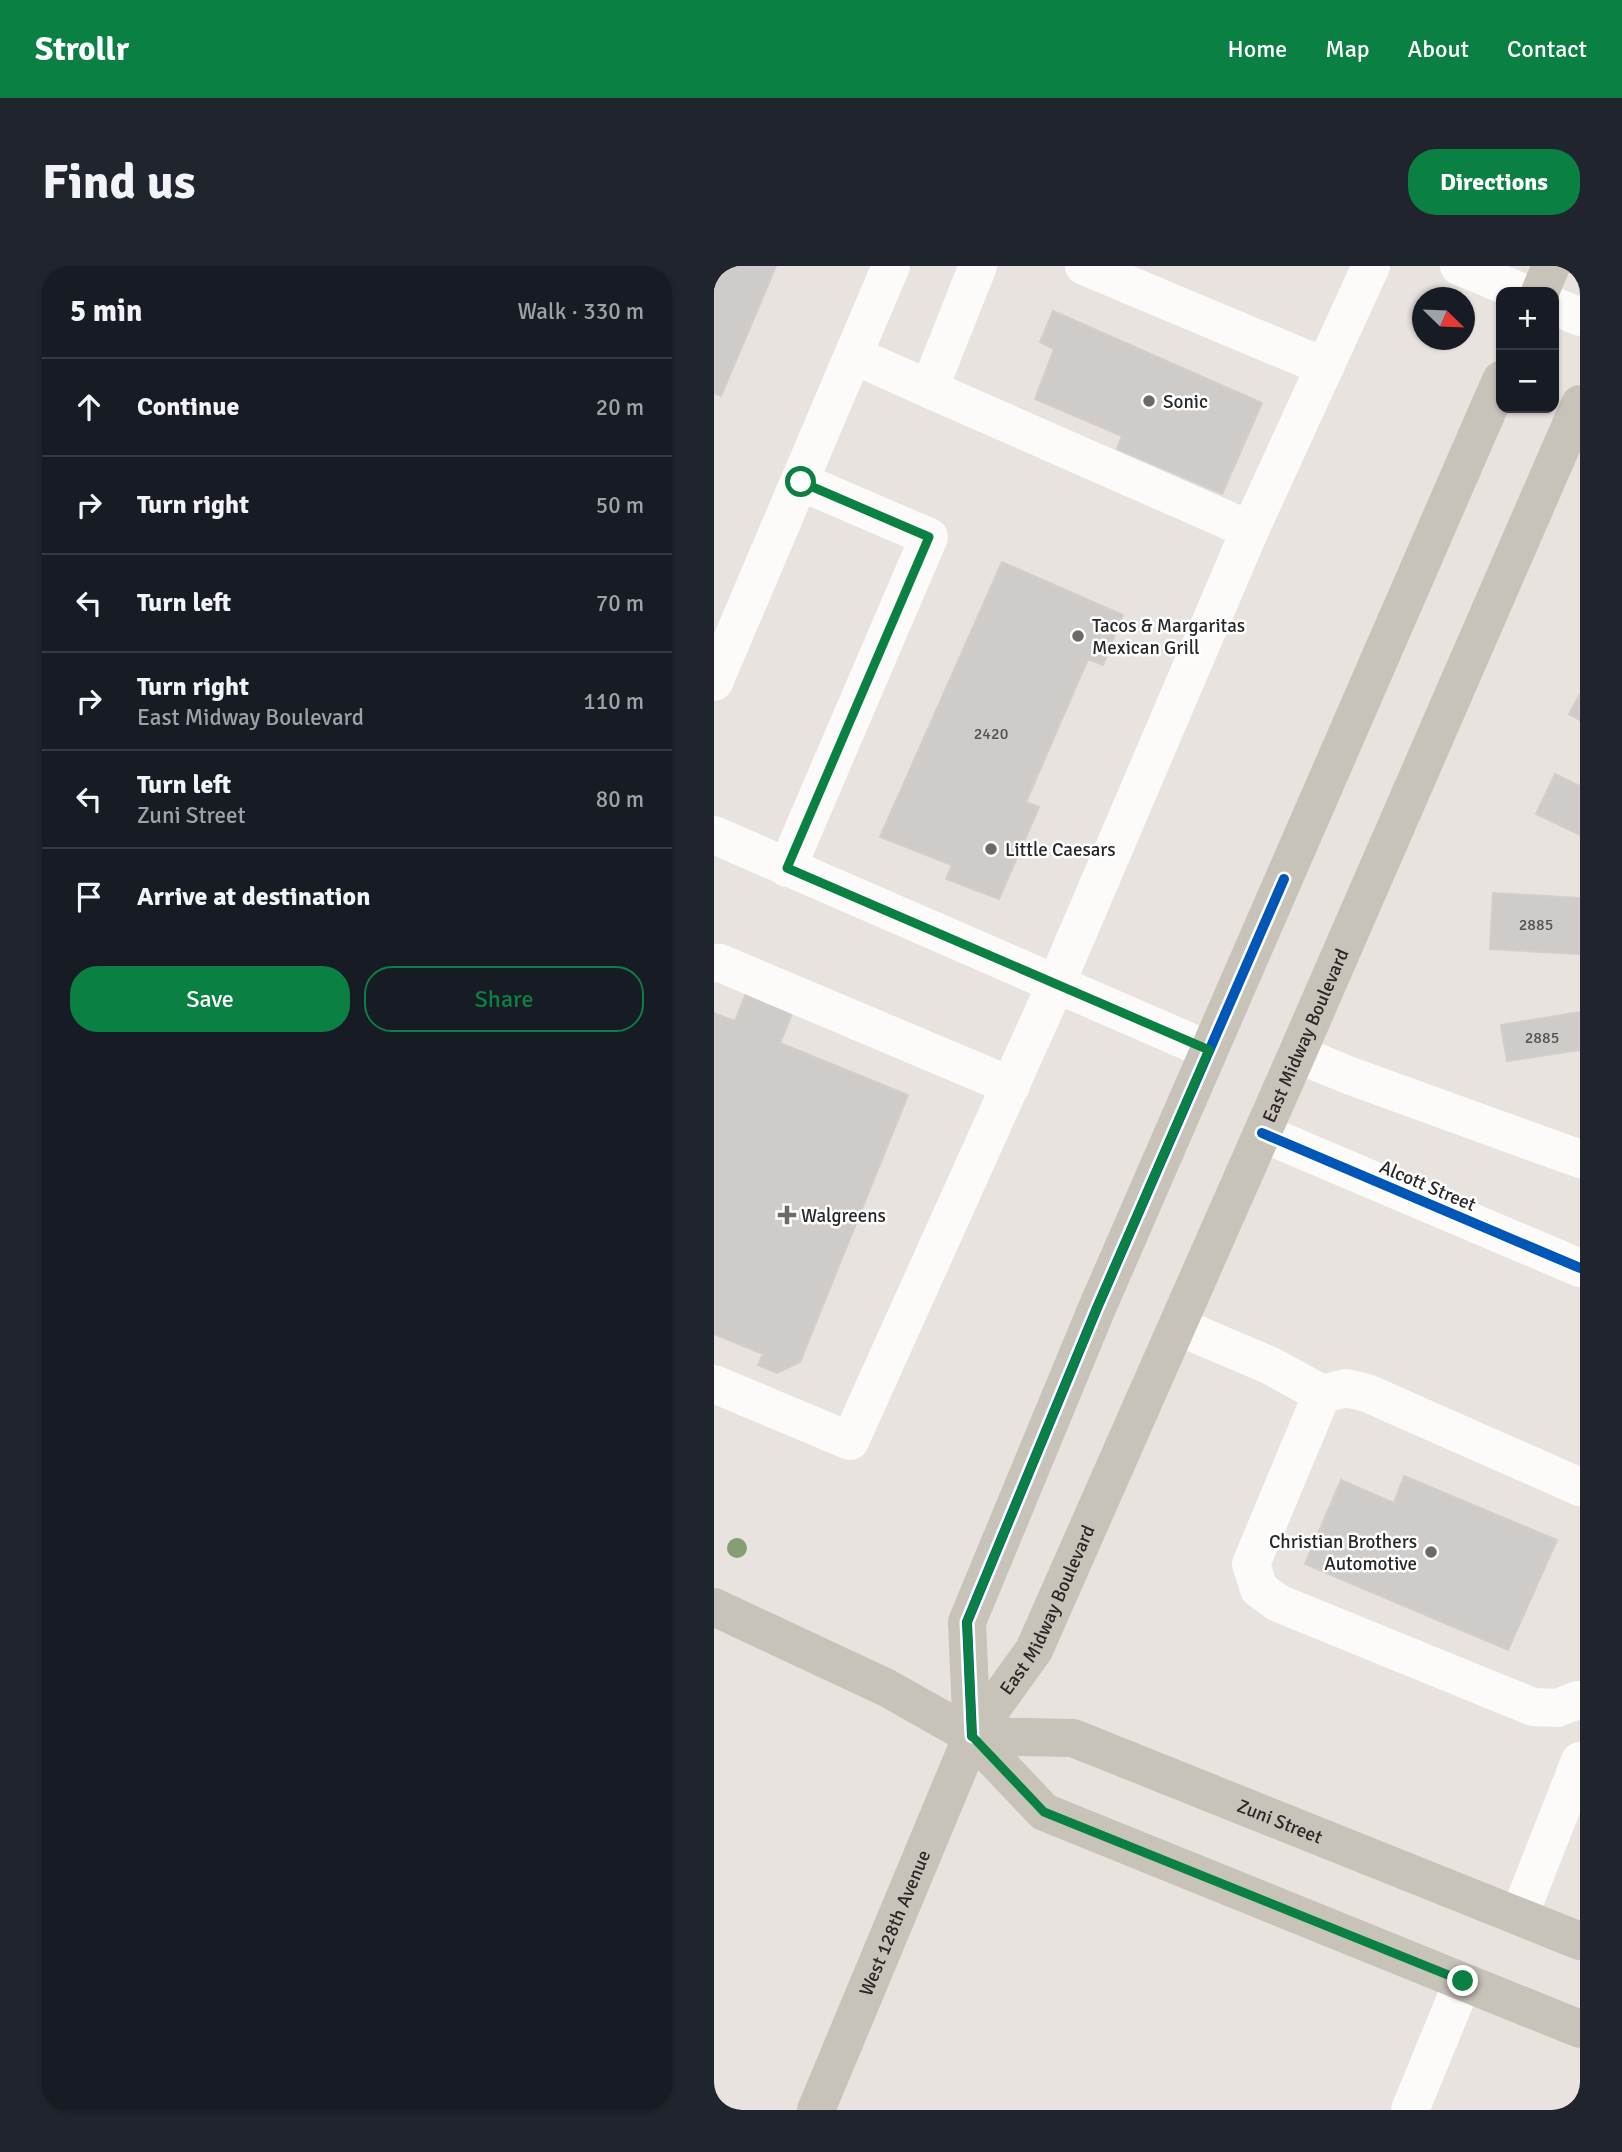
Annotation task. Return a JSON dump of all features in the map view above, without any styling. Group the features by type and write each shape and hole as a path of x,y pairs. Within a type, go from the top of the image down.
{"main road":[{"path":"1542,287 1551,266"},
{"name":"East Midway Boulevard","path":"972,1736 967,1622 1097,1308 1496,391"},
{"name":"East Midway Boulevard","path":"972,1736 1034,1650 1580,404"},
{"name":"Zuni Street","path":"714,1607 887,1688 972,1736 1044,1812 1580,2029"},
{"name":"Zuni Street","path":"972,1736 1073,1738 1580,1941"},
{"name":"West 128th Avenue","path":"816,2110 972,1736"}],"street":[{"path":"714,682 891,266"},
{"path":"929,389 978,266"},
{"path":"1084,266 1325,367"},
{"path":"714,1384 850,1441 1056,984 1250,530 1371,266"},
{"path":"1459,266 1509,287"},
{"path":"1559,308 1580,317"},
{"path":"853,355 1250,530"},
{"path":"787,868 929,537 801,482"},
{"path":"714,835 1209,1050"},
{"path":"714,963 720,963 1011,1086"},
{"path":"1297,1054 1580,1159"},
{"name":"Alcott Street","path":"1262,1133 1580,1268"},
{"path":"1177,1326 1269,1365 1322,1394 1346,1388 1367,1393 1580,1487"},
{"path":"1322,1394 1251,1564 1259,1589 1278,1602 1533,1707 1557,1709 1579,1702"},
{"path":"1519,1916 1580,1761"},
{"path":"1410,2110 1463,1981"}],"building":[{"path":"714,266 776,266 721,396 714,393"},
{"name":"Sonic","path":"1053,311 1262,403 1222,494 1117,449 1122,436 1035,399 1054,349 1040,342"},
{"path":"1002,562 1123,615 1103,665 1088,659 1026,802 1039,807 999,899 946,879 952,865 880,837"},
{"path":"1580,694 1580,720 1569,714"},
{"path":"1555,774 1580,786 1580,835 1536,814"},
{"path":"1493,893 1580,898 1580,954 1490,949"},
{"name":"Walgreens","path":"756,968 803,987 780,1043 908,1095 800,1362 777,1373 758,1365 763,1354 714,1334 714,1013 735,1021"},
{"path":"1580,1012 1580,1050 1507,1061 1501,1025"},
{"name":"Christian Brothers Automotive","path":"1404,1476 1557,1540 1508,1650 1305,1564 1341,1480 1394,1503"}],"cycle path":[{"path":"972,1736 967,1622 1097,1308 1284,879"},
{"path":"1262,1133 1580,1268"}],"place":[{"name":"Sonic","path":"1149,401"},
{"name":"Tacos & Margaritas Mexican Grill","path":"1078,636"},
{"name":"Little Caesars","path":"991,849"},
{"name":"Walgreens","path":"787,1215"},
{"name":"Christian Brothers Automotive","path":"1431,1552"}],"route":[{"path":"801,482 929,537 787,868 1209,1050 1097,1308 967,1622 972,1736 1044,1812 1463,1981"}]}
